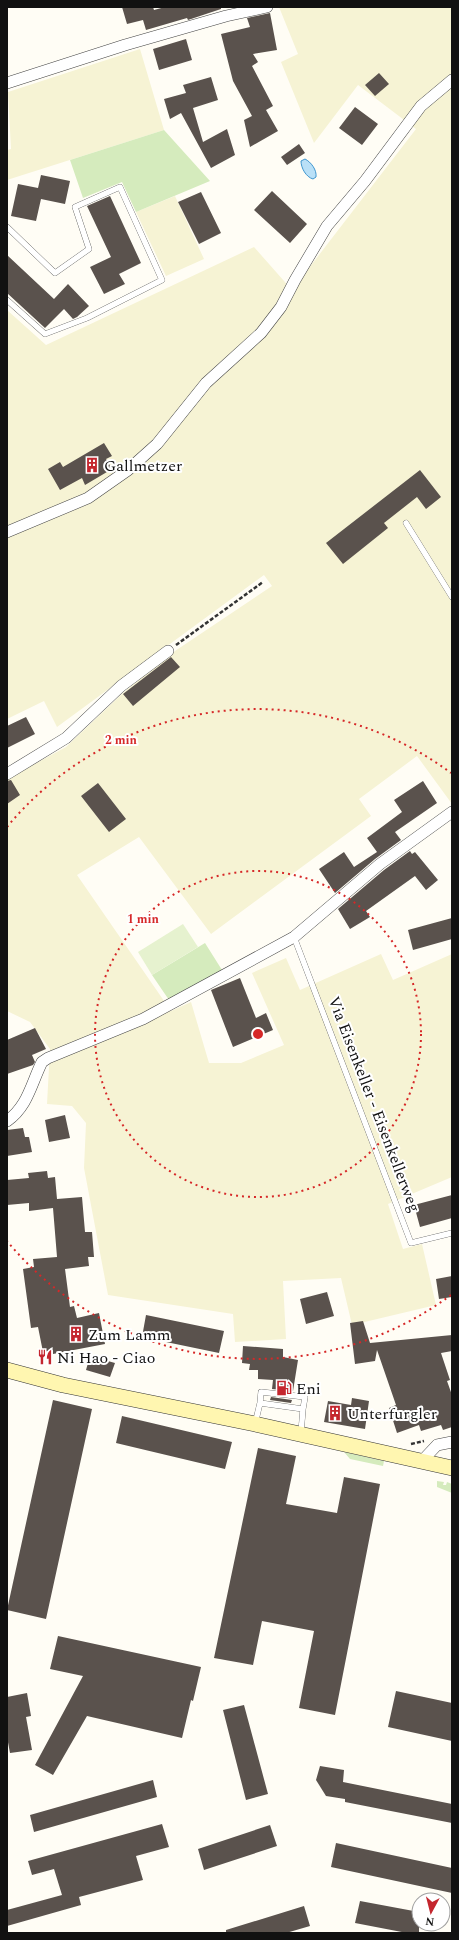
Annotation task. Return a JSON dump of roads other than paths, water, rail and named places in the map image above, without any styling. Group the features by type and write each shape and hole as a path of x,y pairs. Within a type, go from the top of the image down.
{"main road":[{"path":"7,1370 63,1385 255,1424 452,1468"}],"street":[{"path":"7,83 125,45 226,16 267,7"},
{"path":"7,532 88,498 128,470 157,444 206,383 261,333 281,307 327,226 366,181 422,106 452,80"},
{"path":"7,774 66,738 121,686 168,651"},
{"path":"7,1121 21,1109 30,1093 42,1062 48,1058 143,1019 294,937 380,864 452,812"},
{"path":"422,1461 437,1445 452,1442"}],"lane":[{"path":"7,228 55,273 89,249 75,207 120,187 162,280 87,318 45,334 7,300"},
{"path":"406,524 452,596"},
{"name":"Via Eisenkeller - Eisenkellerweg","path":"294,937 411,1243 452,1233"},
{"path":"255,1424 261,1392 305,1397 300,1434"},
{"path":"260,1403 303,1409"}],"water":[{"path":"305,159 315,169 316,177 313,179 306,174 301,164 301,161"}],"place":[{"name":"Gallmetzer","path":"92,465"},
{"name":"Zum Lamm","path":"76,1334"},
{"name":"Ni Hao - Ciao","path":"45,1357"},
{"name":"Eni","path":"284,1388"},
{"name":"Unterfurgler","path":"335,1413"}]}
